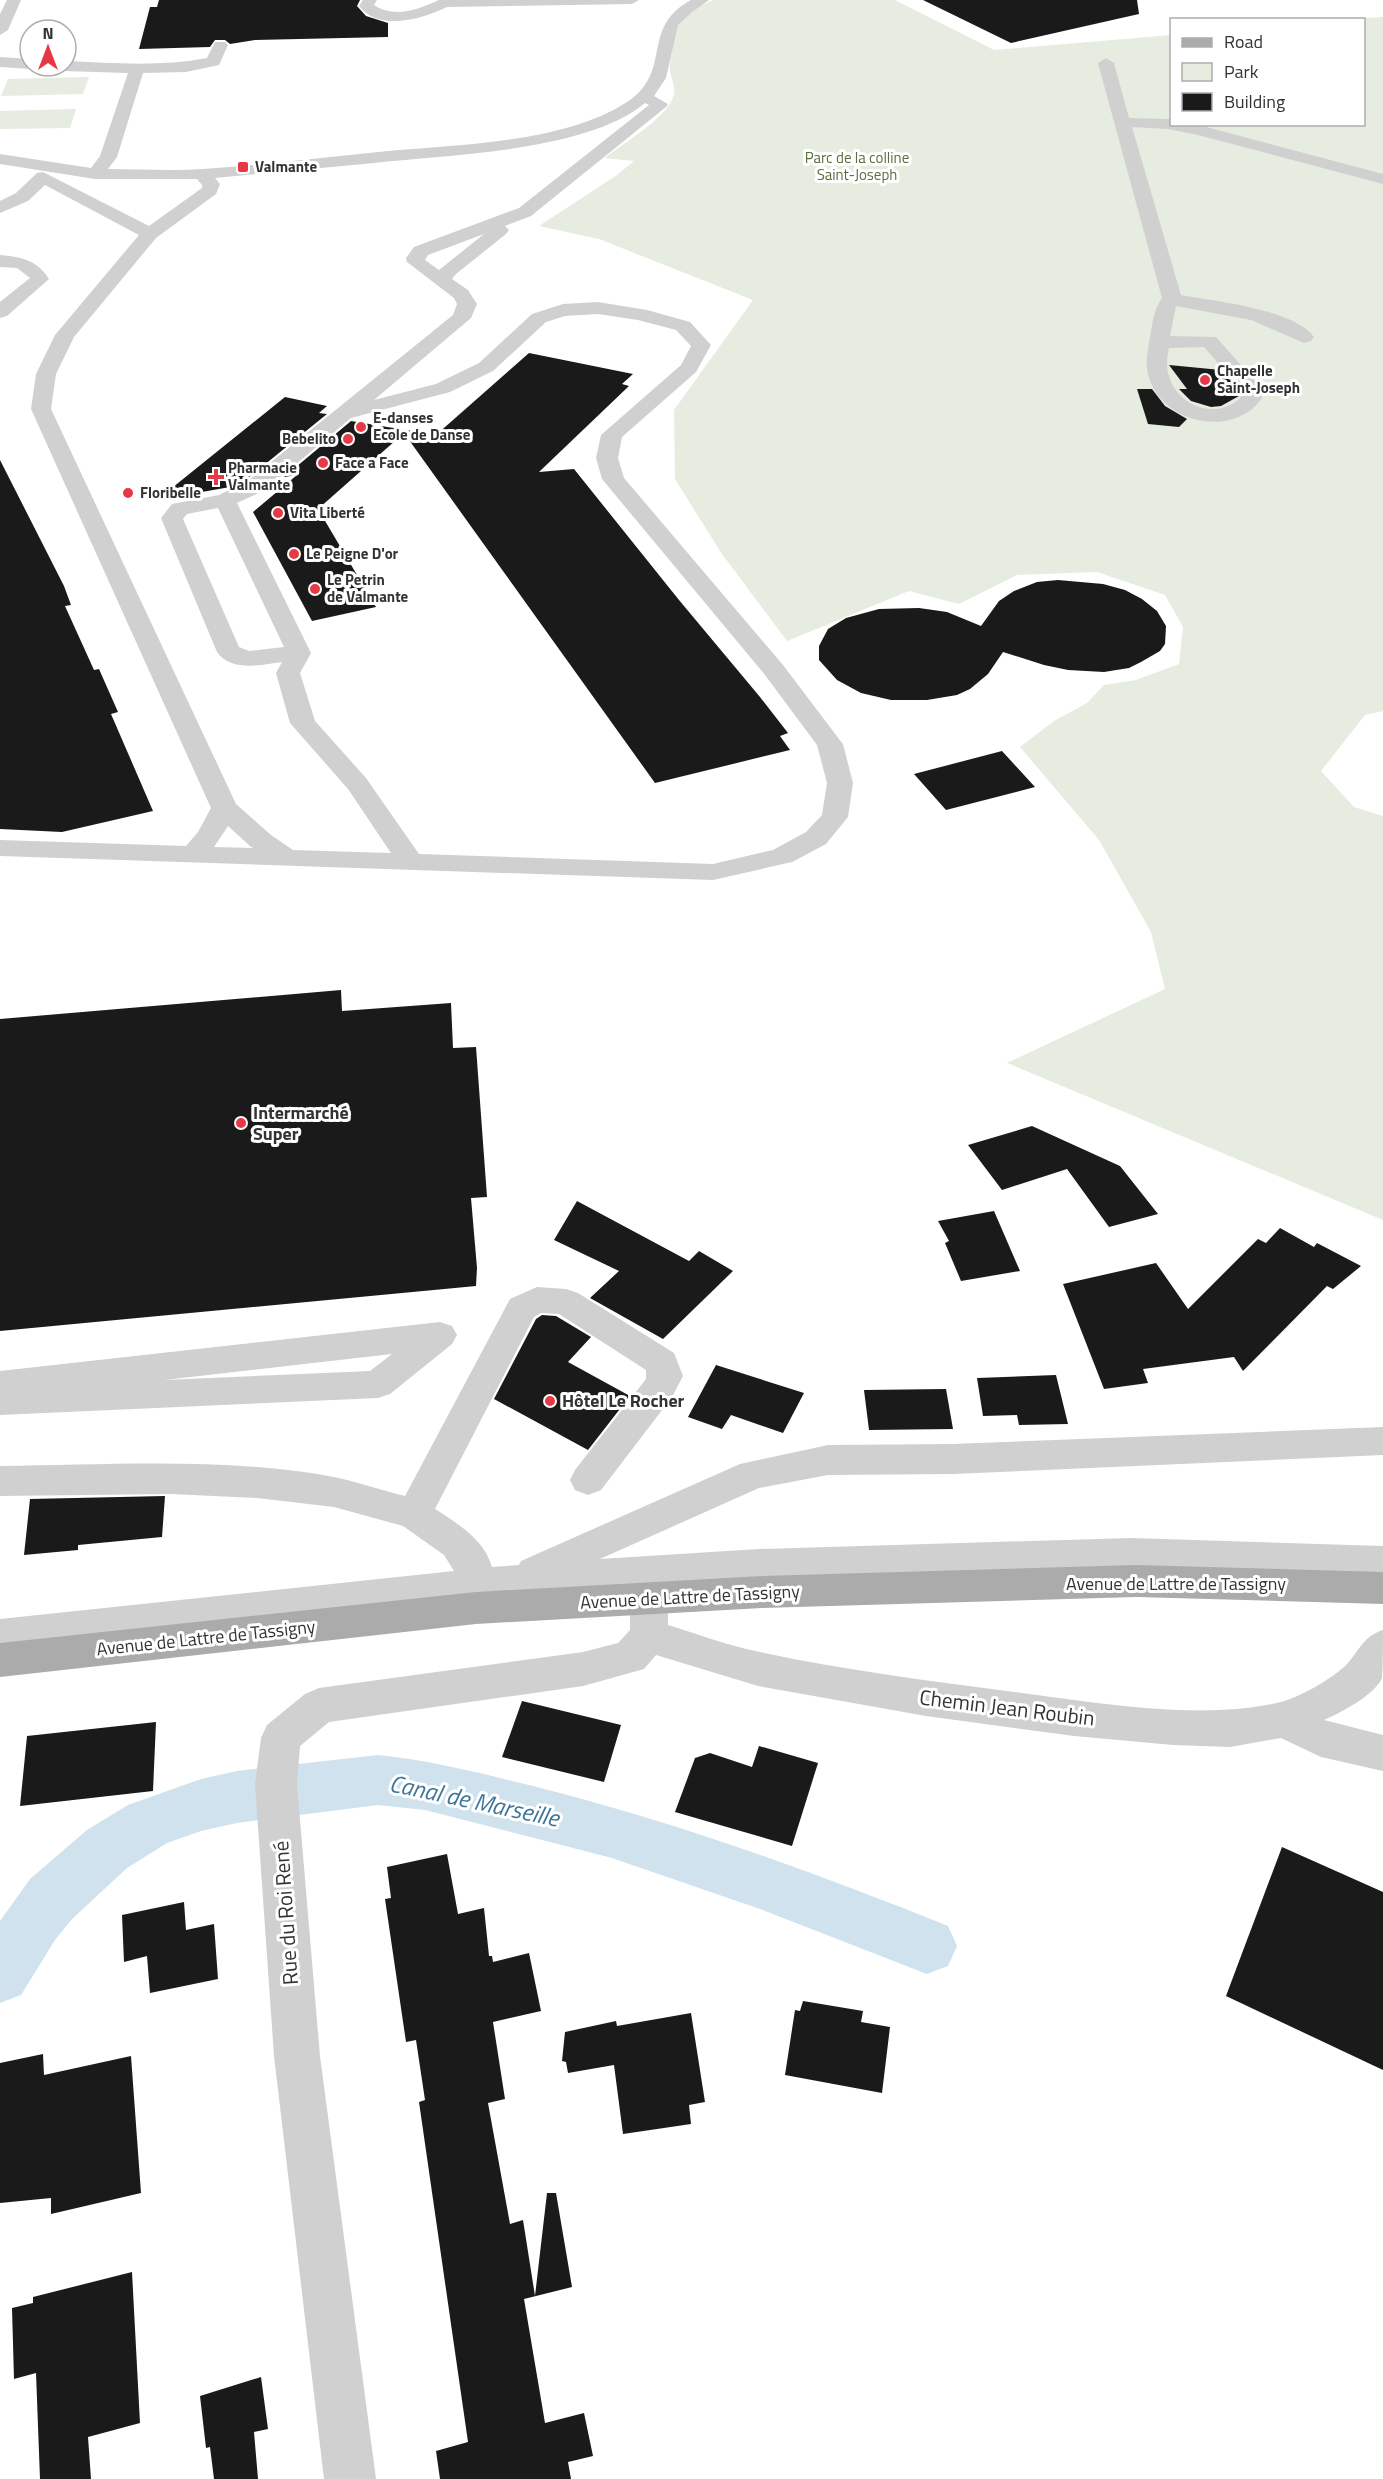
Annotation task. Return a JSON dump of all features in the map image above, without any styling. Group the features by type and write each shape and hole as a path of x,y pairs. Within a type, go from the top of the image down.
{"main road":[{"name":"Avenue de Lattre de Tassigny","path":"0,1660 475,1597 649,1598 762,1592 1136,1581 1321,1572 1383,1588"}],"street":[{"path":"0,30 14,0"},
{"path":"370,0 366,6 374,13 402,15 423,13 445,3 632,0"},
{"path":"83,183 121,175 205,177 507,145 591,124 625,111 644,97 658,79 668,29 672,20 682,10 702,0"},
{"path":"78,67 137,69 186,67 213,62 220,45"},
{"path":"0,62 18,63"},
{"path":"1106,63 1160,260 1167,274 1172,299"},
{"path":"83,183 108,157 137,69"},
{"path":"441,280 449,270 626,134 660,104 644,97"},
{"path":"1122,123 1139,121 1170,124"},
{"path":"1180,126 1383,179"},
{"path":"0,159 83,183 150,234"},
{"path":"0,169 83,183 119,184 276,170 303,165"},
{"path":"190,206 276,170"},
{"path":"0,208 22,197 43,177"},
{"path":"205,177 211,184 210,190 150,234 65,335 46,374 41,409 222,804 261,841 286,857"},
{"path":"299,653 246,658 229,652 172,518 180,509 225,500 257,485 461,318 467,304 461,294 416,262 415,258 421,251 521,214"},
{"path":"0,261 23,263 34,268 40,279 0,312"},
{"path":"1172,299 1224,308 1282,324 1304,337"},
{"path":"1160,342 1209,341 1249,386 1252,398 1240,410 1224,416 1197,413 1177,404 1168,396 1158,375 1157,357 1162,313 1165,305 1172,299"},
{"path":"0,848 713,872 782,856 816,838 835,817 840,783 830,744 774,669 614,479 607,458 612,435 689,368 701,345 683,326 640,314 598,308 563,310 539,318 486,368 443,388 340,415"},
{"path":"1224,308 1242,330"},
{"path":"225,500 299,653"},
{"path":"299,653 288,673 303,723 357,784 411,862"},
{"path":"195,853 210,835 222,804"},
{"path":"414,1514 522,1308 537,1300 566,1302 662,1363 665,1376 660,1387 588,1480"},
{"path":"0,1385 440,1335 378,1384 0,1401"},
{"path":"0,1636 475,1597 753,1474 828,1460 952,1459 1383,1441"},
{"path":"0,1482 171,1479 277,1484 334,1492 414,1514 457,1544 472,1565 475,1597"},
{"path":"513,1581 759,1565 1130,1554 1321,1572 1383,1562"},
{"path":"649,1598 649,1636"},
{"name":"Chemin Jean Roubin","path":"649,1636 758,1668 926,1698 1074,1718 1173,1727 1230,1729 1284,1720 1324,1701 1360,1677 1383,1647"},
{"name":"Rue du Roi René","path":"350,2479 297,2056 277,1797 280,1738 319,1706 583,1668 630,1657 649,1636"},
{"path":"1284,1720 1321,1739 1383,1753"}],"green space":[{"name":"Parc de la colline Saint-Joseph","path":"713,0 895,0 994,50 1170,35 1170,126 1365,126 1365,18 1383,17 1383,711 1365,715 1321,771 1354,807 1383,816 1383,1220 1007,1063 1165,989 1151,932 1099,840 1020,747 1054,721 1087,703 1104,685 1136,680 1179,664 1183,627 1165,595 1097,572 1017,575 959,604 909,591 787,641 722,554 675,479 674,410 753,300 599,239 539,226 617,175 634,161 605,158 651,124 672,100 674,84 670,64 676,30 683,18 694,9"},
{"path":"89,77 83,94 1,96 8,79"},
{"path":"76,109 70,128 0,129 0,111"}],"building":[{"path":"159,0 360,0 357,6 366,16 388,23 388,37 255,40 230,44 225,40 215,40 210,47 139,49 150,7 157,7"},
{"path":"923,0 1137,0 1139,14 1011,43"},
{"path":"529,353 633,374 622,384 629,386 539,472 574,469 788,733 780,736 790,750 655,783 404,433 318,509 376,607 312,621 253,512 297,475 284,477 351,421 436,435"},
{"name":"Chapelle Saint-Joseph","path":"1169,365 1221,370 1237,388 1239,396 1221,406 1211,407 1191,401 1179,389 1187,389"},
{"path":"1137,389 1152,389 1165,406 1187,419 1179,427 1148,424"},
{"path":"285,397 327,406 319,413 327,414 248,478 230,487 157,500"},
{"path":"0,460 64,586 71,605 65,606 94,670 99,669 118,712 111,714 153,811 62,832 0,829"},
{"path":"1058,580 1103,584 1125,590 1142,599 1157,611 1166,626 1165,644 1160,651 1129,668 1104,672 1068,670 1003,652 988,674 970,689 957,695 927,700 891,700 861,693 837,680 819,660 819,646 828,629 846,618 879,609 919,608 947,612 981,626 999,601 1014,591 1037,582"},
{"path":"1002,751 1035,787 946,810 914,774"},
{"name":"Intermarché Super","path":"341,990 342,1011 451,1003 453,1048 476,1047 487,1197 471,1198 477,1268 476,1286 0,1331 0,1019"},
{"path":"1032,1126 1120,1166 1158,1214 1109,1227 1067,1169 1002,1190 968,1145"},
{"path":"577,1201 689,1261 699,1251 733,1271 663,1339 590,1298 619,1271 554,1240"},
{"path":"994,1211 1020,1271 961,1281 945,1243 949,1241 938,1221"},
{"path":"1280,1228 1314,1247 1317,1243 1361,1266 1333,1289 1327,1286 1243,1371 1234,1357 1143,1369 1148,1383 1104,1389 1063,1284 1156,1263 1188,1309 1258,1239 1266,1243"},
{"path":"542,1315 556,1316 591,1337 568,1362 630,1396 588,1450 494,1399 536,1319"},
{"path":"716,1365 804,1393 783,1433 731,1415 722,1429 688,1417"},
{"path":"1056,1375 1068,1424 1019,1425 1017,1415 983,1416 977,1378"},
{"path":"946,1389 953,1429 869,1430 864,1390"},
{"path":"165,1496 162,1537 78,1545 78,1550 24,1555 30,1499"},
{"path":"522,1701 621,1725 604,1782 502,1757"},
{"path":"156,1722 153,1791 20,1806 27,1736"},
{"path":"759,1746 818,1763 792,1846 675,1812 695,1758 710,1753 752,1767"},
{"path":"1282,1847 1383,1892 1383,2070 1226,1996"},
{"path":"447,1854 458,1914 484,1908 489,1956 492,1956 493,1962 529,1953 541,2011 493,2022 505,2099 488,2103 510,2224 523,2220 535,2296 547,2193 556,2193 572,2287 524,2299 545,2423 584,2413 593,2456 568,2462 571,2479 440,2479 436,2451 468,2442 419,2102 425,2100 416,2040 406,2042 385,1899 391,1898 387,1867"},
{"path":"184,1902 186,1930 214,1924 218,1979 150,1993 147,1956 124,1962 122,1915"},
{"path":"803,2001 863,2011 861,2022 890,2027 882,2093 785,2075 795,2010 800,2011"},
{"path":"691,2013 705,2102 689,2105 691,2124 623,2134 614,2065 568,2073 566,2062 562,2061 565,2032 616,2021 617,2026"},
{"path":"43,2054 44,2075 131,2056 141,2193 51,2214 51,2198 0,2203 0,2063"},
{"path":"132,2272 140,2423 88,2437 91,2479 40,2479 36,2373 14,2379 12,2308 33,2303 33,2297"},
{"path":"261,2377 268,2429 254,2432 258,2479 214,2479 210,2447 206,2448 200,2396"}],"waterway":[{"name":"Canal de Marseille","path":"0,1974 34,1920 51,1899 107,1849 148,1824 201,1805 237,1797 378,1780 425,1785 612,1832 761,1882 927,1946"}],"place":[{"name":"Valmante","path":"243,167"},
{"name":"Chapelle Saint-Joseph","path":"1205,380"},
{"name":"E-danses Ecole de Danse","path":"361,427"},
{"name":"Bebelito","path":"348,439"},
{"name":"Face a Face","path":"323,463"},
{"name":"Pharmacie Valmante","path":"216,477"},
{"name":"Floribelle","path":"128,493"},
{"name":"Vita Liberté","path":"278,513"},
{"name":"Le Peigne D'or","path":"294,554"},
{"name":"Le Petrin de Valmante","path":"315,589"},
{"name":"Intermarché Super","path":"241,1123"},
{"name":"Hôtel Le Rocher","path":"550,1401"}]}
